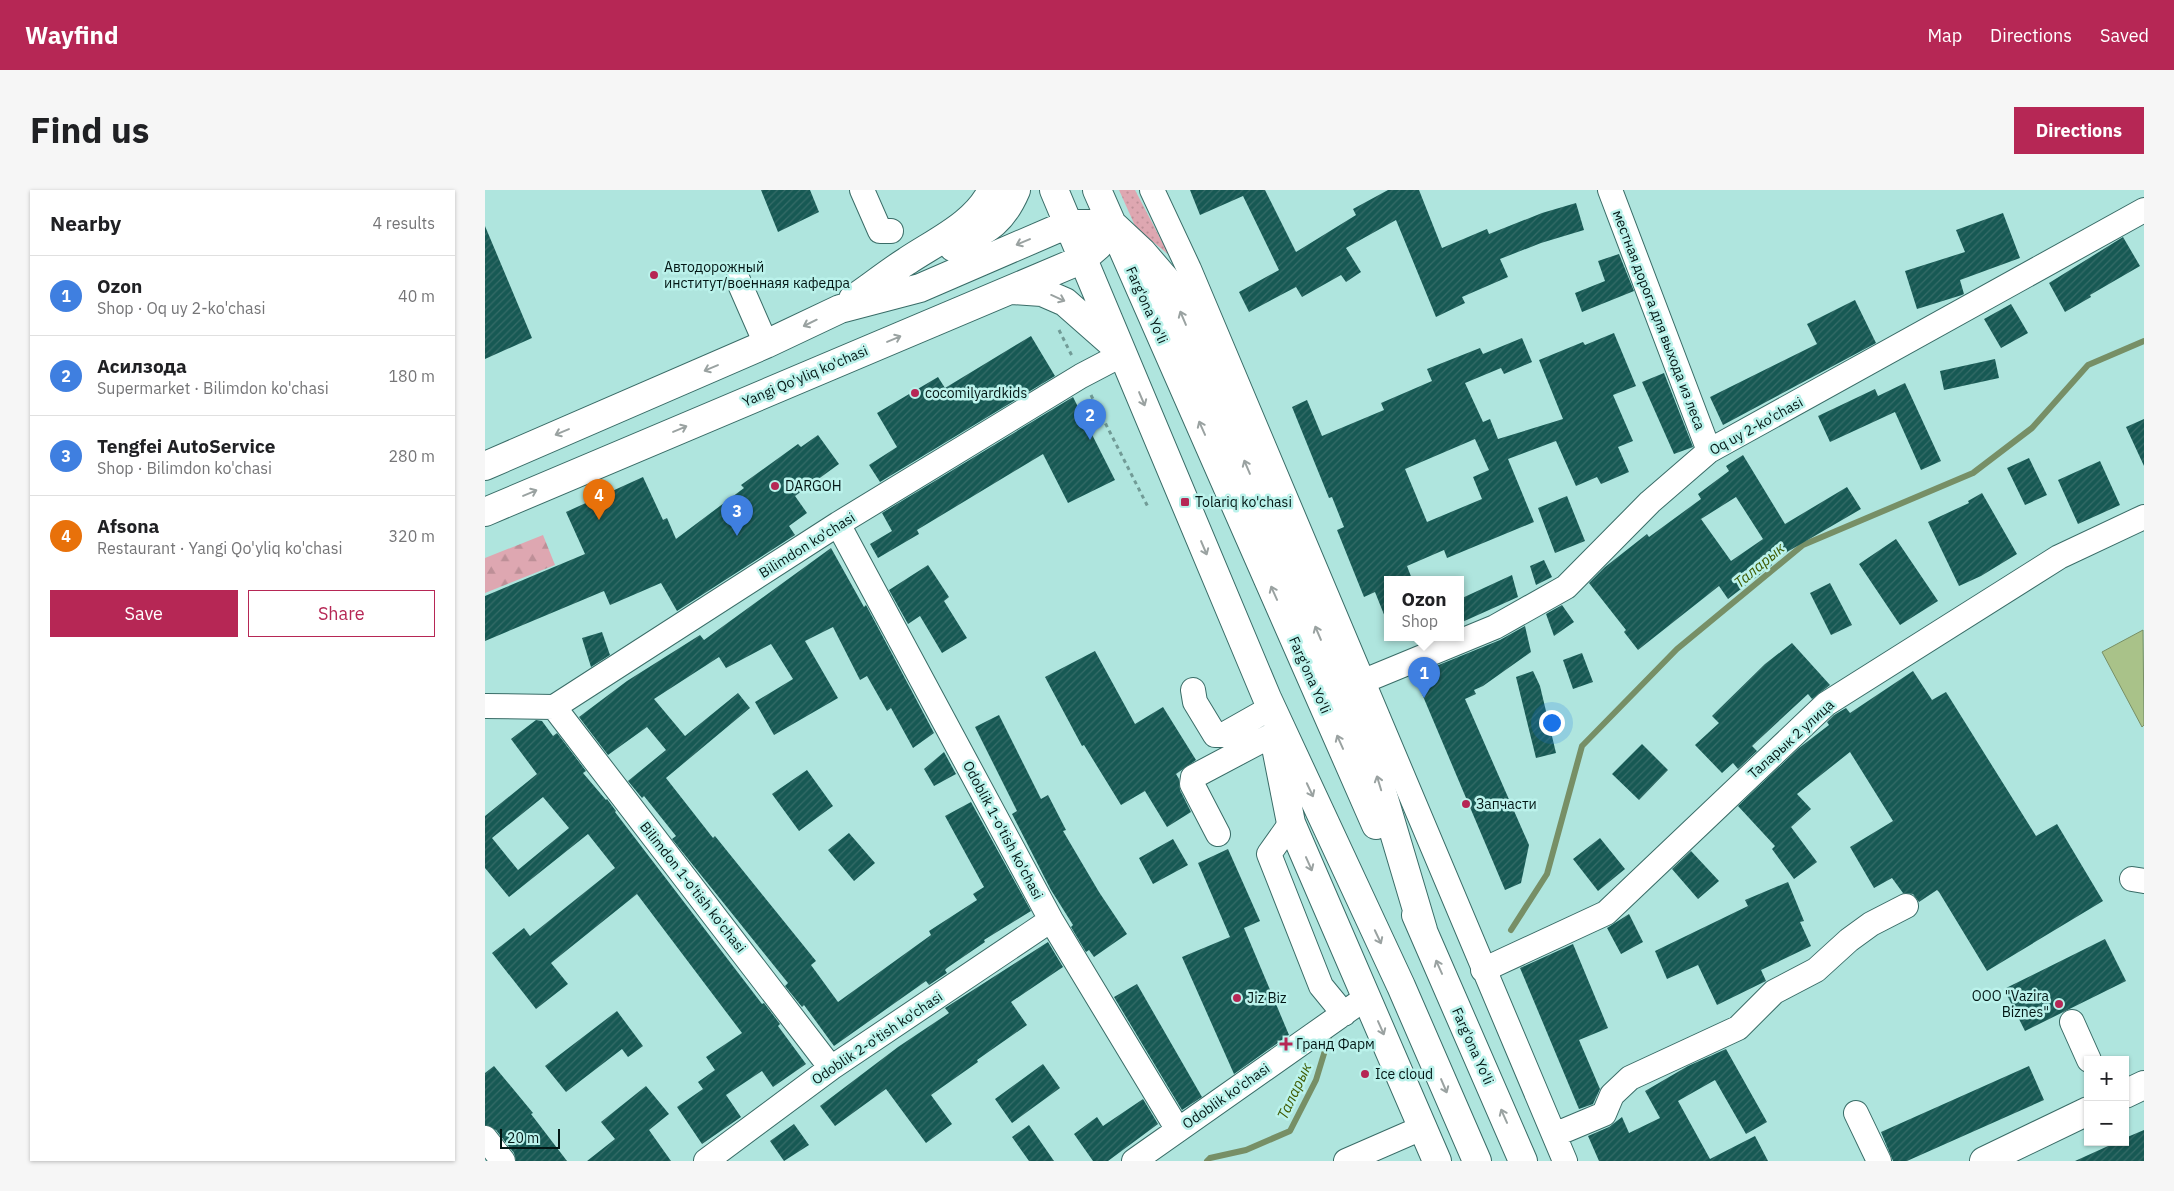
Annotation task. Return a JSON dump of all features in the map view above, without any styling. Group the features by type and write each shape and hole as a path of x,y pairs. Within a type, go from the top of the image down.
{"main road":[{"path":"485,466 766,344 840,308 905,262 954,231 985,203 992,190"},
{"path":"880,280 945,251 991,227 1003,215 1016,190"},
{"path":"1054,190 1270,714 1401,986 1477,1161"},
{"path":"840,308 920,288 1068,224 1112,224 1097,190"},
{"name":"Yangi Qo'yliq ko'chasi","path":"485,512 1083,259 1099,246 1112,224"},
{"name":"Farg'ona Yo'li","path":"1112,224 1142,252 1167,281 1371,755 1423,930 1523,1161"},
{"path":"1011,290 1042,292 1065,302 1123,354"},
{"path":"1270,714 1291,823 1424,1127 1437,1161"},
{"path":"2129,1092 2144,1084"},
{"path":"1984,1161 2084,1114"}],"street":[{"path":"862,190 880,231 891,231"},
{"path":"1152,190 1189,269 1565,1161"},
{"name":"местная дорога для выхода из леса","path":"1610,190 1709,451"},
{"name":"Oq uy 2-ko'chasi","path":"1464,640 1495,627 1566,587 1649,502 1709,451 2144,210"},
{"path":"738,280 766,344"},
{"name":"Bilimdon ko'chasi","path":"554,707 839,524 1081,376 1123,354"},
{"name":"Таларык 2 улица","path":"1483,970 1606,913 1826,704 2059,557 2144,517"},
{"name":"Odoblik 1-o'tish ko'chasi","path":"839,524 1051,920 1178,1130"},
{"name":"Oq uy 2-ko'chasi","path":"1364,682 1462,641"},
{"path":"1193,690 1195,702 1215,735 1223,735 1270,714"},
{"path":"485,706 554,707"},
{"name":"Bilimdon 1-o'tish ko'chasi","path":"554,707 831,1068"},
{"path":"1218,834 1192,784 1193,777 1270,714"},
{"path":"1291,823 1269,854 1321,986 1344,1014"},
{"path":"1554,1135 1604,1114 1612,1095 1630,1078 1738,1028 1774,992 1816,970 1849,940 1871,924 1906,906"},
{"name":"Odoblik 2-o'tish ko'chasi","path":"706,1161 831,1068 1051,920"},
{"name":"Odoblik ko'chasi","path":"1134,1161 1367,997"},
{"path":"2072,1022 2087,1056"},
{"path":"1856,1113 1879,1161"},
{"path":"1346,1161 1424,1127"},
{"path":"485,1138 503,1161"}],"path":[{"path":"1058,327 1148,507"}],"green space":[{"path":"1119,190 1135,190 1169,255 1136,228"},
{"path":"543,535 555,565 485,593 485,558"}],"shaded area":[{"path":"2143,630 2144,725 2142,727 2102,652"}],"building":[{"path":"761,190 810,190 819,212 778,232"},
{"path":"1190,190 1265,190 1296,252 1356,215 1353,209 1388,190 1419,190 1442,248 1487,229 1489,234 1542,213 1576,203 1584,230 1541,243 1500,259 1508,277 1462,297 1465,303 1436,317 1396,220 1346,248 1361,272 1346,282 1341,275 1302,297 1296,287 1249,312 1239,292 1279,270 1243,196 1200,215"},
{"path":"2003,213 2020,258 1960,280 1964,294 1962,295 1917,309 1905,271 1965,252 1956,230"},
{"path":"485,226 532,338 485,359"},
{"path":"2123,237 2140,266 2065,312 2049,283"},
{"path":"1619,254 1634,291 1582,312 1575,293 1605,281 1598,261"},
{"path":"1855,300 1876,343 1723,425 1710,397 1817,344 1807,324"},
{"path":"2011,304 2028,333 2001,348 1984,319"},
{"path":"1614,333 1636,386 1613,395 1633,441 1618,447 1629,472 1601,484 1597,477 1576,486 1556,441 1508,459 1534,522 1447,558 1444,550 1407,566 1411,576 1384,576 1384,614 1375,592 1364,597 1337,530 1344,527 1332,497 1329,498 1292,407 1307,400 1322,436 1384,410 1381,403 1432,381 1427,369 1480,348 1483,354 1522,338 1532,362 1504,374 1501,368 1465,383 1483,422 1490,419 1498,439 1563,419 1539,360 1583,342 1585,345","holes":["1475,439 1489,470 1473,477 1482,499 1427,522 1405,469"]},
{"path":"1031,336 1055,376 880,482 869,465 897,447 877,413 938,377 945,388"},
{"path":"1995,359 1999,378 1944,390 1940,371"},
{"path":"1664,373 1693,447 1674,454 1642,382"},
{"path":"1905,383 1941,461 1921,470 1895,412 1830,442 1818,416 1875,389 1878,396"},
{"path":"1073,397 1115,480 1068,503 1043,454 917,530 919,534 878,558 870,544 892,531 882,513"},
{"path":"2144,419 2144,466 2126,427"},
{"path":"818,435 839,464 795,496 807,513 789,526 795,535 677,611 661,583 610,605 604,591 485,641 485,596 585,554 566,512 643,477 663,520 667,518 676,539 744,488 741,485 798,444 801,447"},
{"path":"1743,455 1785,524 1847,487 1861,509 1770,562 1772,565 1728,599 1719,586 1638,650 1624,632 1626,630 1589,583 1605,567 1647,534 1649,537 1701,499 1698,494 1729,471 1726,466","holes":["1736,497 1763,539 1731,561 1701,519"]},
{"path":"2029,458 2047,495 2025,505 2007,468"},
{"path":"2100,461 2120,505 2078,524 2058,480"},
{"path":"1982,493 2017,554 1981,576 1959,586 1928,522 1969,503 1968,501"},
{"path":"1567,496 1585,541 1555,553 1538,508"},
{"path":"1896,539 1938,601 1900,625 1859,564"},
{"path":"831,548 864,607 866,605 934,733 913,748 891,708 887,711 867,676 860,680 833,627 805,641 838,698 774,735 755,702 793,679 771,644 726,668 719,657 654,699 685,736 738,693 750,708 666,778 713,838 715,836 816,961 811,965 838,1002 931,935 929,931 977,900 973,894 984,887 945,816 971,802 1031,911 984,940 985,942 947,968 945,970 947,973 929,985 926,981 834,1046 804,1005 802,1007 785,986 788,983 672,839 676,836 644,796 642,798 628,781 666,750 647,727 608,755 579,717 627,681 700,635 704,640"},
{"path":"1544,560 1552,577 1536,585 1530,566"},
{"path":"928,565 949,597 944,601 967,638 942,653 920,616 908,624 889,590"},
{"path":"1512,575 1518,597 1464,621 1464,597"},
{"path":"1830,583 1852,625 1831,635 1810,593"},
{"path":"1562,605 1574,622 1554,636 1546,614"},
{"path":"1525,626 1531,652 1483,686 1474,690 1476,694 1465,699 1529,845 1521,883 1505,890 1414,675 1500,640"},
{"path":"602,632 610,655 591,667 582,638"},
{"path":"1792,643 1830,685 1812,699 1808,694 1752,746 1757,751 1738,769 1733,763 1722,773 1695,745 1719,723 1712,716 1765,664"},
{"path":"1095,651 1135,724 1163,707 1196,760 1176,774 1179,779 1180,790 1191,812 1167,827 1145,791 1121,805 1084,745 1082,746 1045,677"},
{"path":"1582,653 1593,682 1573,689 1563,660"},
{"path":"1533,671 1540,686 1556,753 1536,758 1516,677"},
{"path":"1913,671 1932,700 1946,692 2036,836 2057,824 2103,901 1987,971 1937,890 1919,902 1913,894 1903,893 1892,878 1874,888 1850,847 1893,821 1850,752 1797,794 1811,809 1791,827 1817,862 1794,879 1772,849 1775,846 1738,806 1799,748 1829,725 1827,722 1834,715 1846,708 1850,713"},
{"path":"999,715 1041,799 1048,795 1066,830 1063,831 1099,892 1127,934 1094,957 1089,950 1086,952 1071,927 1073,925 1051,890 1012,814 1017,811 975,727"},
{"path":"536,720 542,721 553,736 557,733 586,771 583,773 607,799 762,1004 764,1003 780,1024 778,1026 806,1064 773,1087 762,1071 726,1095 741,1117 702,1144 677,1107 703,1089 698,1082 715,1070 706,1057 742,1033 637,894 551,963 568,984 536,1009 492,953 524,928 530,936 615,868 588,834 509,897 485,868 485,816 537,774 511,739","holes":["543,797 569,828 518,870 492,838"]},
{"path":"1642,744 1668,770 1639,800 1612,774"},
{"path":"944,752 956,774 934,786 924,769"},
{"path":"807,770 833,806 799,831 772,794"},
{"path":"849,833 875,863 854,881 828,850"},
{"path":"1600,838 1625,869 1598,891 1573,859"},
{"path":"1173,839 1188,865 1153,884 1139,858"},
{"name":"Jiz Biz","path":"1228,849 1260,921 1244,928 1289,1035 1234,1074 1182,957 1230,937 1198,863"},
{"path":"1691,851 1719,881 1698,899 1672,869"},
{"path":"1788,882 1804,921 1800,922 1811,946 1761,970 1766,981 1717,1005 1698,965 1667,979 1655,951 1748,906 1745,900"},
{"path":"1629,914 1643,942 1621,954 1607,928"},
{"path":"2105,939 2126,981 2025,1031 2004,989"},
{"path":"1048,942 1063,967 1011,1002 1027,1025 931,1095 952,1124 926,1143 886,1089 835,1126 820,1106 898,1047 949,1013 945,1008"},
{"path":"1573,944 1608,1028 1579,1040 1600,1089 1593,1104 1579,1109 1520,968"},
{"path":"1137,984 1202,1097 1182,1110 1114,997"},
{"path":"617,1011 643,1046 628,1057 622,1049 566,1092 545,1066"},
{"path":"1726,1049 1767,1122 1746,1134 1715,1080 1678,1101 1710,1159 1755,1136 1768,1161 1599,1161 1588,1136 1609,1127 1622,1117 1629,1133 1660,1118 1645,1091 1688,1066"},
{"path":"1043,1064 1060,1088 1012,1123 995,1099"},
{"path":"494,1066 533,1113 531,1114 567,1161 516,1161 514,1153 496,1130 485,1125 485,1073"},
{"path":"2029,1066 2044,1100 1907,1161 1893,1161 1881,1132"},
{"path":"646,1086 669,1114 649,1130 671,1161 587,1161 615,1139 601,1122"},
{"path":"1143,1099 1158,1124 1108,1161 1093,1161 1074,1134 1097,1117 1103,1126"},
{"path":"794,1124 809,1145 784,1161 770,1141"},
{"path":"1029,1125 1054,1161 1029,1161 1012,1137"},
{"path":"2144,1130 2144,1161 2075,1161 2108,1146 2129,1146 2129,1136"}],"waterway":[{"name":"Таларык","path":"1511,930 1547,874 1582,746 1677,649 1803,545 1973,473 2032,428 2088,365 2144,341"},
{"name":"Таларык","path":"1207,1161 1210,1158 1246,1150 1290,1131 1316,1080 1330,1034"}],"place":[{"name":"Автодорожный институт/военнаяя кафедра","path":"654,275"},
{"name":"cocomilyardkids","path":"915,393"},
{"name":"Асилзода","path":"1090,440"},
{"name":"DARGOH","path":"775,486"},
{"name":"Tolariq ko'chasi","path":"1185,502"},
{"name":"Afsona","path":"599,520"},
{"name":"Tengfei AutoService","path":"737,536"},
{"name":"Ozon","path":"1424,698"},
{"name":"Запчасти","path":"1466,804"},
{"name":"Jiz Biz","path":"1237,998"},
{"name":"OOO \"Vazira Biznes\"","path":"2059,1004"},
{"name":"Гранд Фарм","path":"1286,1044"},
{"name":"Ice cloud","path":"1365,1074"}]}
